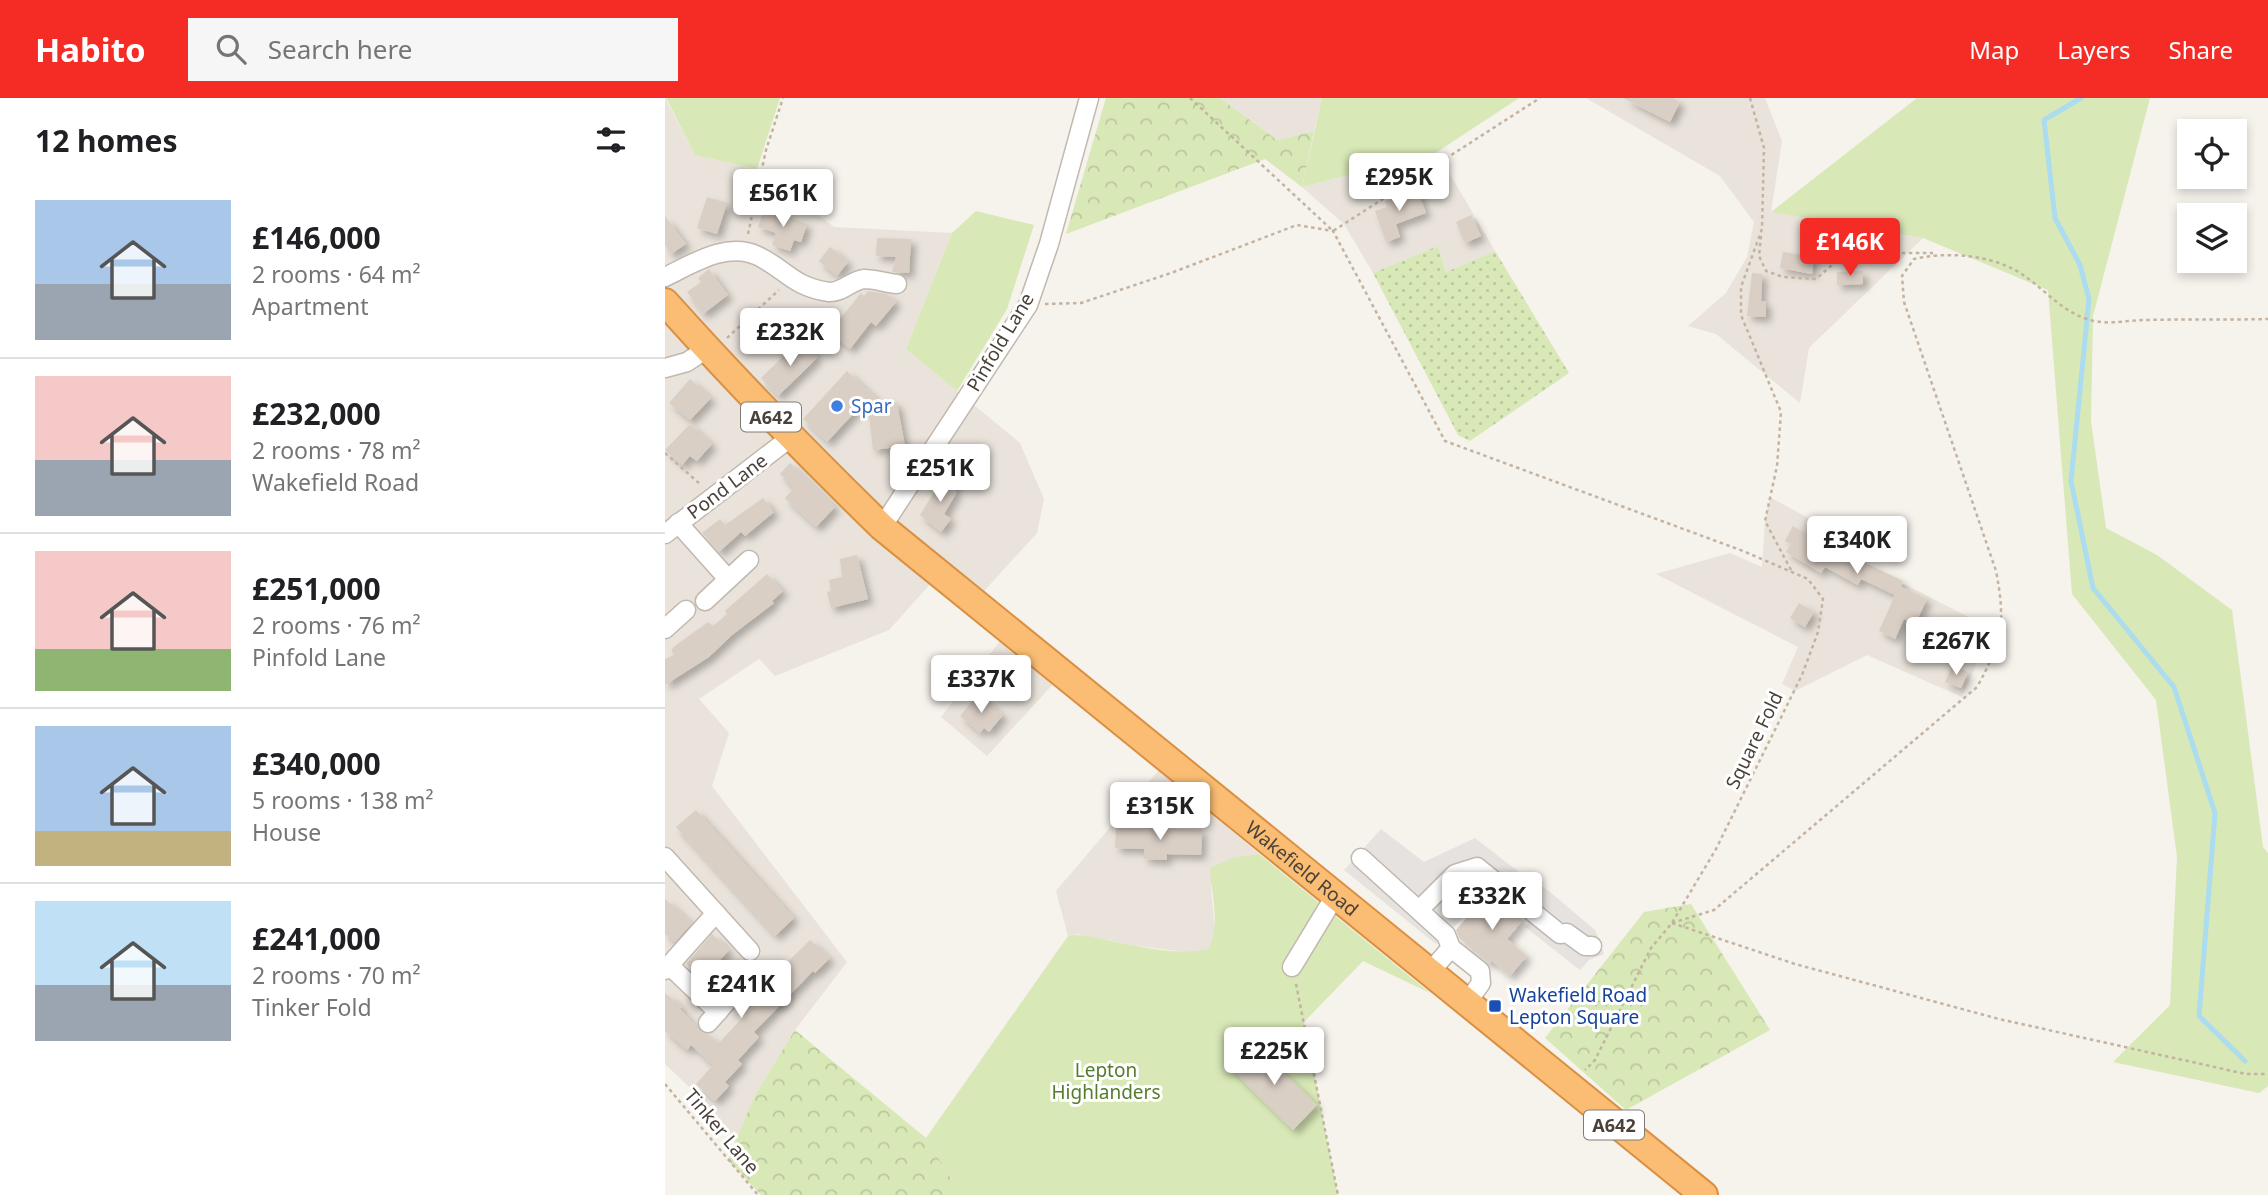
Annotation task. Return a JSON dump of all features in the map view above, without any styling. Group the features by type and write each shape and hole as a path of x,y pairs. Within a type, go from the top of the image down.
{"highway":[{"name":"Wakefield Road","path":"665,302 705,350 790,438 883,527 1569,1088 1704,1195"}],"street":[{"name":"Pinfold Lane","path":"883,527 1028,305 1049,244 1089,98"},
{"path":"665,277 701,259 722,253 744,252 757,256 803,287 834,292 862,279 897,284"},
{"path":"665,368 687,362 705,350"},
{"name":"Pond Lane","path":"672,529 790,438"},
{"path":"672,529 728,579"},
{"path":"705,601 749,560"},
{"path":"666,625 687,610"},
{"path":"665,857 751,951"},
{"path":"1361,858 1445,935 1451,948 1480,971 1482,983 1466,1004"},
{"path":"1419,910 1455,874 1477,867 1560,933 1567,933 1585,946 1592,946"},
{"path":"1292,967 1335,896"},
{"path":"716,913 667,968 713,1017 730,998"},
{"path":"1429,974 1451,948"}],"path":[{"path":"1190,98 1333,231 1445,441 1743,551 1792,572"},
{"path":"1028,305 1081,303 1171,274 1297,225 1333,231 1540,98"},
{"path":"1750,98 1765,148 1759,256 1766,271 1783,277 1816,279 1840,258 1862,253 1939,253 1985,260 2013,269 2055,301 2087,319 2117,323 2141,320 2268,320"},
{"path":"1762,229 1741,287 1741,315 1781,412 1777,466 1765,521 1792,572"},
{"path":"1569,1088 1595,1060 1651,948 1672,923 1714,910 1783,853 1977,687 1996,652 2003,609 1996,571 1904,302 1902,276 1914,259 1939,253"},
{"path":"665,453 713,495"},
{"name":"Square Fold","path":"1672,923 1723,836 1802,675 1818,632 1823,599 1808,579 1792,572"},
{"path":"1672,923 1795,964 1999,1019 2246,1074 2268,1074"},
{"path":"1292,967 1338,1195"},
{"name":"Tinker Lane","path":"665,1084 758,1195"}],"shaded area":[{"path":"665,98 695,155 757,169 834,227 952,233 906,349 1020,443 1044,499 1037,533 975,601 1049,663 1055,682 987,756 941,717 1007,632 940,573 889,630 775,676 759,659 699,699 729,733 712,786 847,962 795,1030 755,1095 736,1144 700,1097 665,1064"},
{"path":"1220,98 1322,98 1314,131 1277,140"},
{"path":"1586,98 1765,98 1782,141 1771,212 1923,238 1809,348 1800,403 1716,334 1688,326 1726,293 1747,257 1754,222 1720,176"},
{"path":"1437,152 1495,251 1446,272 1438,246 1373,273 1344,224 1302,187"},
{"path":"1770,497 1868,551 1861,562 1992,629 1962,697 1867,655 1795,691 1782,684 1798,647 1656,574 1730,553 1762,567 1765,521"},
{"path":"1159,770 1259,854 1236,857 1211,886 1215,933 1210,949 1194,953 1137,946 1078,934 1068,936 1056,891"},
{"path":"1381,829 1424,862 1475,838 1525,877 1544,887 1595,930 1604,954 1589,960 1580,970 1525,927 1531,920 1476,875 1462,880 1442,901 1463,918 1436,944 1344,870"}],"green space":[{"path":"666,98 780,98 757,169 695,155"},
{"path":"1106,98 1220,98 1277,140 1314,131 1302,187 1265,159 1066,234"},
{"path":"1322,98 1519,98 1437,152 1302,187"},
{"path":"1917,98 2150,98 2093,316 2091,421 2106,528 2157,555 2232,610 2263,847 2268,853 2268,1086 2259,1093 2113,1062 2170,1005 2177,857 2156,700 2072,594 2048,290 1923,238 1771,212"},
{"path":"976,211 1034,225 1007,309 957,391 906,349 952,233"},
{"path":"1438,246 1446,272 1495,251 1569,373 1470,441 1458,435 1373,273"},
{"name":"Lepton Highlanders","path":"1259,854 1430,993 1363,961 1304,1022 1338,1195 961,1195 926,1138 1068,936 1084,935 1173,951 1209,949 1215,919 1210,868 1236,857"},
{"path":"1691,904 1770,1030 1626,1110 1545,1038 1644,912"},
{"path":"795,1030 926,1138 961,1195 761,1195 728,1160 755,1095"}],"building":[{"path":"1623,98 1672,98 1680,102 1670,122"},
{"path":"1417,188 1426,213 1396,224 1400,237 1386,242 1375,211 1387,207 1385,201"},
{"path":"707,197 727,203 717,234 697,228"},
{"path":"764,209 807,224 801,242 794,240 790,251 772,245 776,233 758,227"},
{"path":"1471,215 1481,236 1465,243 1456,222"},
{"path":"665,216 686,244 671,254 665,245"},
{"path":"1835,231 1856,235 1854,248 1836,245"},
{"path":"877,238 911,239 909,273 892,272 896,257 876,256"},
{"path":"830,247 848,262 837,276 819,261"},
{"path":"1783,252 1814,257 1812,274 1780,268"},
{"path":"709,269 728,295 703,314 687,292 701,282 698,278"},
{"path":"1863,271 1863,284 1837,285 1837,272"},
{"path":"1752,273 1762,274 1761,301 1766,302 1766,317 1747,316"},
{"path":"868,291 887,294 896,302 876,326 871,322 850,349 816,323 826,310 839,320 861,293 864,296"},
{"path":"801,339 818,357 778,396 761,378"},
{"path":"847,371 879,401 891,399 892,403 897,403 905,446 873,450 867,399 827,442 803,419"},
{"path":"690,379 711,398 690,420 669,403"},
{"path":"690,424 712,444 697,461 690,456 682,465 665,450"},
{"path":"790,463 835,507 816,527 785,498 794,488 780,474"},
{"path":"946,473 957,481 952,488 957,492 944,514 951,519 941,532 920,515"},
{"path":"763,498 774,512 745,536 741,532 719,552 702,533 720,519 725,525"},
{"path":"1793,526 1809,536 1812,531 1858,557 1857,559 1903,581 1901,587 1927,599 1915,624 1904,619 1895,639 1879,631 1895,595 1861,579 1858,585 1825,567 1821,573 1786,552 1791,544 1785,541"},
{"path":"857,555 868,599 831,608 827,592 831,591 829,580 842,577 840,559"},
{"path":"767,574 783,591 772,601 774,603 732,635 709,657 665,685 665,659 674,655 671,650 708,622 713,626 727,614 725,611"},
{"path":"1799,603 1814,612 1805,627 1790,618"},
{"path":"1952,666 1968,672 1961,688 1945,682"},
{"path":"978,694 1003,715 989,732 984,728 980,733 960,716"},
{"path":"696,810 794,918 775,936 676,827"},
{"path":"1116,827 1202,830 1201,855 1167,854 1167,860 1144,859 1144,849 1115,848"},
{"path":"1483,887 1523,920 1507,939 1527,956 1510,976 1492,961 1489,964 1459,938 1456,930 1477,906 1470,901 1477,893 1476,888"},
{"path":"665,899 692,923 675,942 665,934"},
{"path":"712,934 729,950 703,979 686,964"},
{"path":"810,940 830,958 815,973 813,971 754,1032 759,1037 738,1060 742,1064 725,1082 729,1086 715,1101 696,1084 713,1065 691,1045 687,1050 665,1031 665,993 682,1007 680,1009 700,1031 719,1043 745,1015 739,1010"},
{"path":"1254,1044 1317,1105 1293,1130 1230,1068"}],"waterway":[{"path":"2081,98 2044,120 2055,218 2080,265 2089,299 2071,481 2093,588 2174,687 2215,813 2199,1016 2245,1061"}],"place":[{"name":"Spar","path":"837,406"},
{"name":"Wakefield Road Lepton Square","path":"1495,1006"}]}
